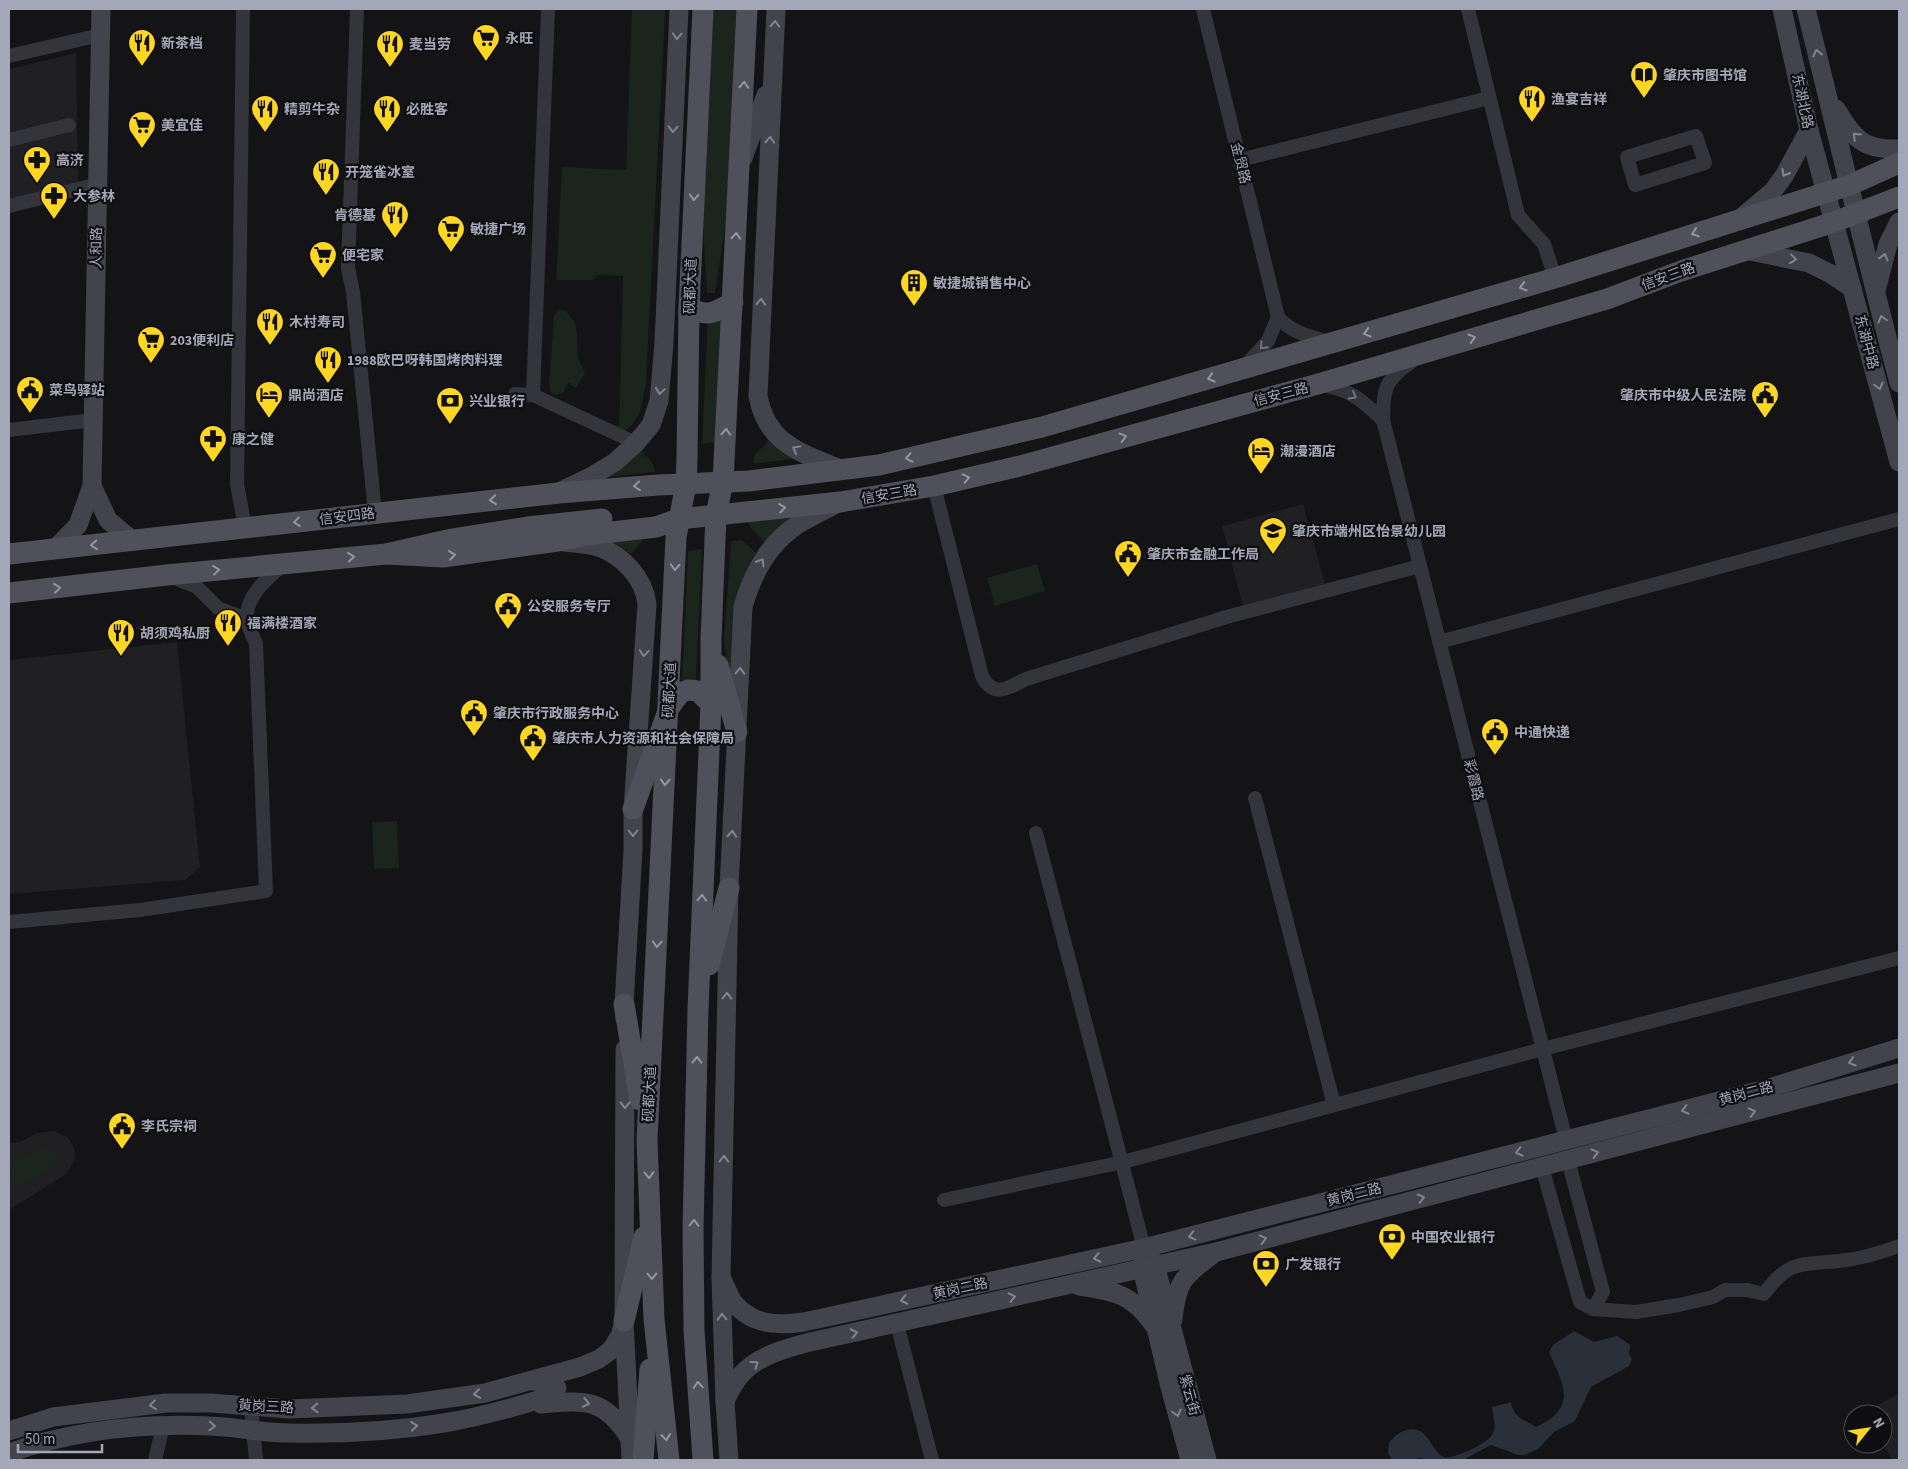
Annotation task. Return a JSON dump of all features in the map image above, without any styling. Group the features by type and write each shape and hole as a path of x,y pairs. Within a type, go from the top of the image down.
{"main road":[{"name":"人和路","path":"92,486 101,9"},
{"name":"砚都大道","path":"559,492 615,462 636,443 651,424 659,401 664,343 679,9"},
{"name":"砚都大道","path":"669,1460 654,1319 647,1140 676,537 686,484 688,308 703,9"},
{"path":"703,1460 694,1331 698,1009 711,704 711,639 716,515 723,481 748,9"},
{"path":"776,9 758,396 761,413 773,432 793,449 840,469"},
{"name":"东湖北路","path":"1782,9 1809,130 1834,222"},
{"name":"东湖北路","path":"1806,9 1857,213"},
{"path":"676,63 695,165"},
{"path":"739,169 773,75"},
{"path":"1828,98 1858,139 1875,148 1899,149"},
{"path":"1741,218 1773,191 1784,176 1809,130 1824,141 1837,132"},
{"path":"723,481 754,480 879,465 1042,427 1555,278 1850,184 1899,163"},
{"name":"信安三路","path":"679,519 840,502 934,486 1020,466 1318,384 1607,299 1681,271 1834,222 1899,197"},
{"path":"1765,211 1774,241"},
{"name":"东湖中路","path":"1857,213 1899,382"},
{"name":"东湖中路","path":"1834,222 1899,462"},
{"path":"1876,295 1888,244 1899,222"},
{"path":"664,343 692,230"},
{"path":"1745,250 1809,263 1831,274 1852,288"},
{"path":"1846,268 1868,260"},
{"path":"688,308 700,313 709,314 732,302"},
{"path":"879,465 884,495"},
{"name":"信安四路","path":"9,554 559,492 723,481"},
{"path":"92,486 108,520 133,541"},
{"path":"56,548 78,525 92,486"},
{"path":"525,497 528,528"},
{"path":"729,1460 721,1277 728,888 742,607 749,586 765,556 780,539 796,525 840,502"},
{"path":"9,594 167,575 386,554 452,539 528,528 656,514 679,519"},
{"path":"386,554 443,557 558,541 586,535 656,527 679,519"},
{"path":"558,541 597,547 612,553 622,560 640,581 646,595 647,604 633,809 624,1004 624,1321 631,1460"},
{"path":"711,639 737,732"},
{"path":"633,809 669,708 680,693 688,690 698,692 711,704"},
{"path":"698,1009 728,888"},
{"path":"624,1004 647,1140"},
{"name":"黄岗二路","path":"721,1277 734,1302 752,1317 768,1324 804,1322 1144,1248 1766,1089 1899,1048"},
{"name":"黄岗二路","path":"725,1401 739,1377 755,1362 770,1354 806,1343 1216,1252 1899,1073"},
{"path":"1304,1207 1310,1227"},
{"path":"524,1382 580,1367 599,1360 611,1350 620,1336 650,1210"},
{"name":"紫云街","path":"1144,1248 1178,1385 1190,1460"},
{"path":"1069,1284 1110,1290 1126,1297 1165,1331 1181,1282 1189,1273 1216,1252"},
{"path":"643,1460 654,1319"},
{"path":"804,1322 799,1334 806,1343"},
{"path":"520,1406 554,1395 557,1388 552,1381 524,1382"},
{"name":"黄岗三路","path":"9,1431 53,1417 166,1403 289,1408 407,1404 485,1393 524,1382"},
{"name":"紫云街","path":"1178,1385 1207,1460"},
{"path":"520,1406 567,1402 590,1403 614,1417 630,1440"},
{"name":"黄岗三路","path":"9,1453 28,1446 86,1433 163,1426 211,1426 289,1433 366,1431 445,1423 520,1406"},
{"path":"701,1434 708,1460"}],"street":[{"path":"243,9 237,484 245,528"},
{"path":"357,9 348,268 353,292 375,513"},
{"path":"533,395 548,9"},
{"name":"金贸路","path":"1203,9 1278,316"},
{"path":"1468,9 1518,216 1544,244 1555,278"},
{"path":"9,56 100,35"},
{"path":"1240,160 1489,98"},
{"path":"9,140 69,125"},
{"path":"1696,136 1705,163 1635,185 1627,157 1696,136"},
{"path":"9,206 98,184"},
{"path":"1278,316 1284,324 1296,332 1332,343"},
{"path":"1241,370 1268,342 1278,316"},
{"path":"1382,420 1386,386 1394,373 1426,352"},
{"path":"1318,384 1341,389 1357,397 1382,420"},
{"path":"515,394 533,395 636,443"},
{"path":"9,430 93,420"},
{"name":"彩霞路","path":"1382,420 1566,1140"},
{"path":"934,486 982,676 986,684 999,690 1007,689 1026,679 1230,616 1420,566"},
{"path":"1439,642 1899,518"},
{"path":"9,922 140,910 266,891 256,644 247,619 249,601 266,580 285,563"},
{"path":"167,575 197,587 218,608 247,619"},
{"path":"1254,798 1334,1105"},
{"path":"1036,833 1144,1248"},
{"path":"944,1200 1123,1162 1543,1049 1899,958"},
{"path":"1568,1160 1603,1292 1594,1309"},
{"path":"1542,1167 1580,1302 1594,1309 1636,1312 1680,1305 1713,1297 1725,1290 1747,1290 1764,1294 1772,1282 1784,1271 1798,1264 1857,1258 1899,1246"},
{"path":"897,1324 932,1460"},
{"path":"251,1406 256,1460"},
{"path":"156,1460 163,1426"}],"shaded area":[{"path":"632,9 665,9 665,15 646,382 642,405 637,419 627,429 619,433 623,276 598,275 592,280 556,280 562,167 626,170"},
{"path":"712,9 738,9 728,207 715,293 707,293 702,209"},
{"path":"76,53 78,185 9,201 9,69"},
{"path":"559,309 566,311 575,322 578,358 585,373 576,387 569,383 566,385 564,392 557,395 551,393 549,386 554,315"},
{"path":"708,315 723,315 717,442 702,444"},
{"path":"770,440 800,458 753,464 755,454"},
{"path":"639,449 652,462 655,472 608,477"},
{"name":"肇庆市端州区怡景幼儿园","path":"1303,504 1325,584 1243,606 1222,526"},
{"path":"796,514 764,542 747,521"},
{"path":"599,536 645,538 631,554"},
{"path":"742,540 756,553 748,568 737,599 733,633 731,683 729,683 724,640 731,541"},
{"path":"702,549 696,680 682,680 688,551"},
{"path":"1037,564 1045,591 995,606 987,578"},
{"path":"177,642 200,867 185,880 9,894 9,660"},
{"path":"397,821 399,868 374,869 372,822"},
{"path":"55,1131 68,1138 75,1149 74,1161 66,1174 9,1210 9,1143 20,1142 37,1133"},
{"path":"45,1145 57,1167 18,1188 9,1171 9,1164"},
{"path":"1574,1331 1594,1342 1617,1336 1630,1345 1629,1354 1632,1359 1629,1366 1591,1387 1575,1421 1554,1432 1538,1449 1525,1455 1518,1455 1491,1445 1463,1460 1420,1458 1392,1460 1388,1453 1389,1443 1396,1435 1411,1429 1421,1431 1436,1451 1446,1458 1473,1449 1491,1436 1494,1431 1495,1422 1492,1407 1511,1402 1517,1415 1536,1427 1549,1419 1558,1411 1563,1403 1564,1394 1559,1375 1549,1352 1553,1345"},
{"path":"1899,1393 1899,1460 1892,1460 1889,1454 1893,1454 1893,1404 1880,1404"}],"place":[{"name":"永旺","path":"486,62"},
{"name":"新茶档","path":"142,67"},
{"name":"麦当劳","path":"390,68"},
{"name":"肇庆市图书馆","path":"1644,99"},
{"name":"渔宴吉祥","path":"1532,123"},
{"name":"精剪牛杂","path":"265,133"},
{"name":"必胜客","path":"387,133"},
{"name":"美宜佳","path":"142,149"},
{"name":"高济","path":"37,184"},
{"name":"开笼雀冰室","path":"326,196"},
{"name":"大参林","path":"54,220"},
{"name":"肯德基","path":"395,239"},
{"name":"敏捷广场","path":"451,253"},
{"name":"便宅家","path":"323,279"},
{"name":"敏捷城销售中心","path":"914,307"},
{"name":"木村寿司","path":"270,346"},
{"name":"203便利店","path":"151,364"},
{"name":"1988欧巴呀韩国烤肉料理","path":"328,384"},
{"name":"菜鸟驿站","path":"30,414"},
{"name":"鼎尚酒店","path":"269,419"},
{"name":"肇庆市中级人民法院","path":"1765,419"},
{"name":"兴业银行","path":"450,425"},
{"name":"康之健","path":"213,463"},
{"name":"潮漫酒店","path":"1261,475"},
{"name":"肇庆市端州区怡景幼儿园","path":"1273,555"},
{"name":"肇庆市金融工作局","path":"1128,578"},
{"name":"公安服务专厅","path":"508,630"},
{"name":"福满楼酒家","path":"228,647"},
{"name":"胡须鸡私厨","path":"121,657"},
{"name":"肇庆市行政服务中心","path":"474,737"},
{"name":"中通快递","path":"1495,756"},
{"name":"肇庆市人力资源和社会保障局","path":"533,762"},
{"name":"李氏宗祠","path":"122,1150"},
{"name":"中国农业银行","path":"1392,1261"},
{"name":"广发银行","path":"1266,1288"}]}
